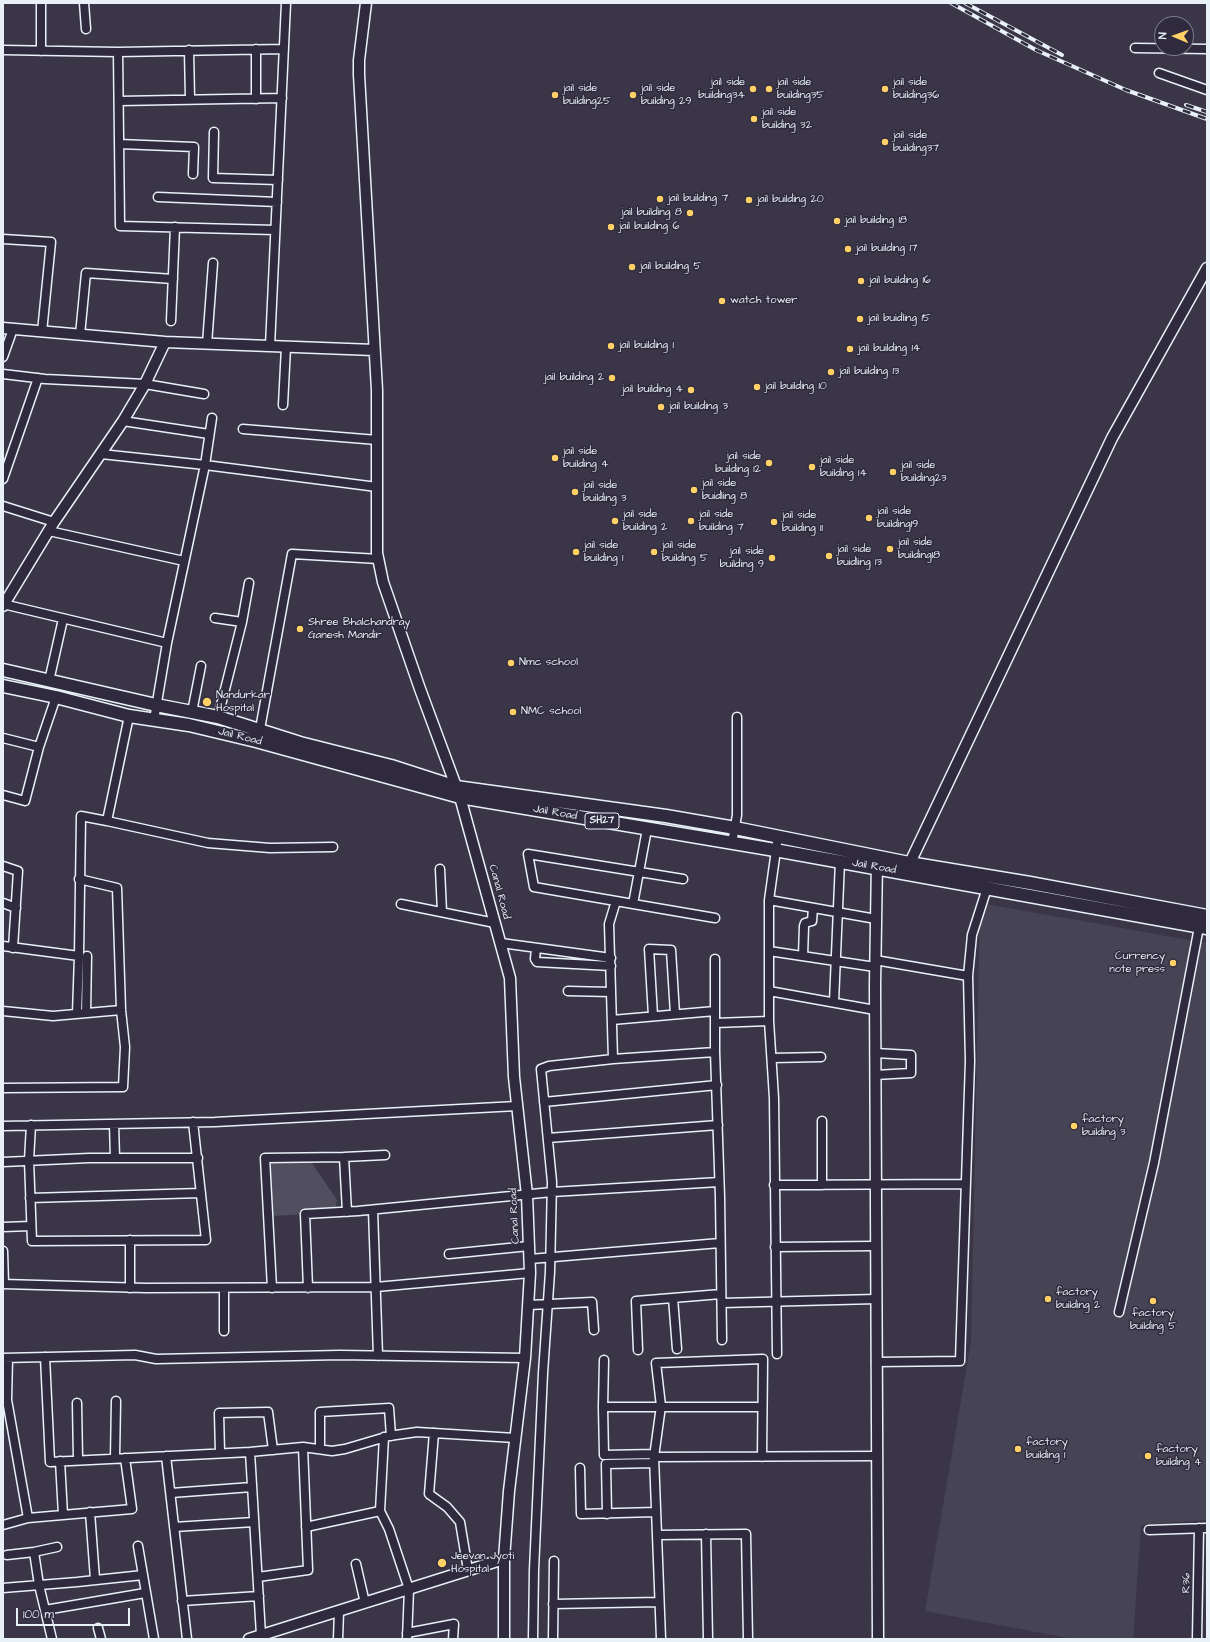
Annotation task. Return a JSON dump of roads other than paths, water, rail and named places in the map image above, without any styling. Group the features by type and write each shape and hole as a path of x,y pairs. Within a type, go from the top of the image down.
{"main road":[{"path":"3,670 156,705 218,717 260,729 300,743 391,766 458,792 666,816 778,836 877,862"},
{"name":"Jail Road","path":"3,686 56,697 129,716 189,725 458,792 647,829 840,862 877,862 987,888 1203,927"},
{"path":"907,868 1062,888 1207,916"},
{"path":"1058,901 1062,888"}],"street":[{"path":"41,3 41,51"},
{"path":"84,3 86,29"},
{"path":"270,346 286,3"},
{"name":"Canal Road","path":"366,3 359,60 359,83 377,390 379,559 383,582 458,792 510,978 514,1077 527,1195 530,1273 525,1358 509,1491 504,1559 504,1639"},
{"path":"1134,48 1207,49"},
{"path":"256,49 256,98"},
{"path":"3,50 118,52 284,49"},
{"path":"190,50 190,100"},
{"path":"118,52 120,226 276,230"},
{"path":"1159,73 1207,90"},
{"path":"119,100 282,98"},
{"path":"214,132 213,178 278,180"},
{"path":"119,144 194,146 193,174"},
{"path":"158,197 277,202"},
{"path":"171,321 175,227"},
{"path":"3,239 51,242 42,332"},
{"path":"207,344 213,263"},
{"path":"907,868 1112,438 1207,268"},
{"path":"80,335 86,273 173,279"},
{"path":"3,357 8,328 165,342 374,350"},
{"path":"165,342 144,384 102,454 52,527 3,605 167,643"},
{"path":"283,405 286,347"},
{"path":"3,374 38,378 144,384 204,394"},
{"path":"3,479 38,378"},
{"path":"154,720 167,643 205,465 212,418"},
{"path":"122,421 210,434"},
{"path":"243,430 377,440"},
{"path":"102,454 205,465 377,487"},
{"path":"3,506 52,527 184,561"},
{"path":"260,729 292,554 379,559"},
{"path":"218,717 242,622 249,583"},
{"path":"215,618 242,622"},
{"path":"49,681 63,619"},
{"path":"192,712 201,666"},
{"path":"3,794 25,801 39,747 56,697"},
{"path":"107,821 129,716"},
{"path":"732,843 737,815 737,717"},
{"path":"3,738 39,747"},
{"path":"86,1013 79,879 81,816 208,843 270,848 333,847"},
{"path":"634,904 647,829"},
{"path":"777,1354 774,1098 769,1020 769,900 778,836"},
{"path":"682,879 528,854 534,887 715,918"},
{"path":"834,1002 840,862"},
{"path":"877,862 875,964 875,1246 878,1639"},
{"path":"3,866 18,871 13,948"},
{"path":"440,869 442,912"},
{"path":"3,1088 123,1087 125,1047 121,1010 117,888 79,879"},
{"path":"876,1362 960,1361 970,1061 968,976 972,935 987,888"},
{"path":"769,900 876,919"},
{"path":"613,1059 609,924 616,901"},
{"path":"3,903 16,908"},
{"path":"402,904 495,922"},
{"path":"803,956 804,926 805,923 812,921 813,908"},
{"path":"1119,1312 1154,1163 1203,927"},
{"path":"501,943 611,962"},
{"path":"3,946 83,956"},
{"path":"536,948 535,959 537,962 611,962"},
{"path":"654,1016 649,949 671,950 675,1014"},
{"path":"769,951 835,961 875,964 968,976"},
{"path":"77,1014 83,956"},
{"path":"715,959 715,1052 718,1125 722,1340"},
{"path":"568,991 612,992"},
{"path":"769,991 875,1010"},
{"path":"3,1011 53,1016 121,1010"},
{"path":"612,1020 715,1011"},
{"path":"715,1023 769,1020"},
{"path":"533,1639 534,1570 548,1304 552,1192 541,1069 549,1066 613,1059 715,1052"},
{"path":"875,1053 911,1055 911,1073 875,1074"},
{"path":"772,1058 820,1058"},
{"path":"544,1102 717,1085"},
{"path":"3,1126 193,1122 517,1106"},
{"path":"822,1121 822,1185"},
{"path":"31,1125 29,1160 32,1241 206,1240 193,1122"},
{"path":"114,1124 115,1158"},
{"path":"548,1138 718,1125"},
{"path":"272,1288 265,1158 385,1155"},
{"path":"344,1157 347,1212"},
{"path":"3,1162 115,1158 198,1158"},
{"path":"308,1288 305,1214 373,1210 552,1192 719,1182"},
{"path":"774,1185 966,1184"},
{"path":"30,1198 201,1193"},
{"path":"373,1210 378,1356"},
{"path":"3,1227 31,1226"},
{"path":"130,1240 130,1288"},
{"path":"530,1259 720,1243"},
{"path":"449,1254 529,1246"},
{"path":"775,1247 875,1246"},
{"path":"3,1250 3,1284 130,1288 376,1287 530,1273"},
{"path":"224,1288 224,1331"},
{"path":"638,1350 636,1301 721,1294"},
{"path":"673,1298 677,1349"},
{"path":"722,1303 876,1300"},
{"path":"529,1305 592,1302 594,1330"},
{"path":"28,1518 7,1400 5,1358 135,1355 156,1359 378,1356 525,1358"},
{"path":"45,1357 50,1462 250,1452 303,1447 332,1451 345,1449 388,1436 417,1432 515,1438"},
{"path":"660,1639 654,1458 661,1406 656,1363 763,1359 762,1457"},
{"path":"604,1360 604,1455 654,1458 877,1456"},
{"path":"115,1458 116,1402"},
{"path":"77,1403 78,1460"},
{"path":"603,1407 762,1407"},
{"path":"320,1449 320,1412 389,1408 388,1436 380,1511 389,1529 409,1589 407,1636 454,1624 453,1639"},
{"path":"220,1453 219,1413 268,1412 273,1450"},
{"path":"434,1433 429,1494 447,1507 460,1522 468,1570"},
{"path":"258,1577 308,1570 303,1447"},
{"path":"250,1452 261,1635"},
{"path":"166,1456 187,1639"},
{"path":"3,1525 28,1518 132,1509 125,1458"},
{"path":"607,1514 606,1464 654,1458"},
{"path":"60,1461 63,1515"},
{"path":"580,1468 581,1514 656,1512"},
{"path":"171,1493 252,1487"},
{"path":"306,1527 380,1511"},
{"path":"90,1512 95,1579"},
{"path":"174,1527 254,1522"},
{"path":"1149,1530 1203,1528"},
{"name":"R36","path":"1197,1639 1203,1528"},
{"path":"706,1534 708,1639"},
{"path":"657,1535 746,1534 748,1639"},
{"path":"138,1546 154,1639"},
{"path":"7,1555 34,1552 57,1547"},
{"path":"34,1552 38,1585 46,1610 52,1639"},
{"path":"249,1639 504,1559"},
{"path":"553,1639 554,1561"},
{"path":"356,1564 366,1603"},
{"path":"3,1588 143,1574"},
{"path":"46,1610 145,1593"},
{"path":"182,1601 259,1596"},
{"path":"553,1604 659,1602"},
{"path":"338,1639 339,1611"},
{"path":"98,1628 100,1639"}],"railway":[{"path":"951,3 1036,50 1126,90 1207,119"},
{"path":"965,3 1062,55"},
{"path":"1186,105 1207,112"}],"place":[{"name":"jail side building34","path":"753,89"},
{"name":"jail side building35","path":"769,89"},
{"name":"jail side building36","path":"885,89"},
{"name":"jail side building25","path":"555,95"},
{"name":"jail side building 29","path":"633,95"},
{"name":"jail side building 32","path":"754,119"},
{"name":"jail side building37","path":"885,142"},
{"name":"jail building 7","path":"660,199"},
{"name":"jail building 20","path":"749,200"},
{"name":"jail building 8","path":"690,213"},
{"name":"jail building 18","path":"837,221"},
{"name":"jail building 6","path":"611,227"},
{"name":"jail building 17","path":"848,249"},
{"name":"jail building 5","path":"632,267"},
{"name":"jail building 16","path":"861,281"},
{"name":"watch tower","path":"722,301"},
{"name":"jail buidling 15","path":"860,319"},
{"name":"jail building 1","path":"611,346"},
{"name":"jail building 14","path":"850,349"},
{"name":"jail building 13","path":"831,372"},
{"name":"jail building 2","path":"612,378"},
{"name":"jail building 10","path":"757,387"},
{"name":"jail building 4","path":"691,390"},
{"name":"jail building 3","path":"661,407"},
{"name":"jail side building 4","path":"555,458"},
{"name":"jail side building 12","path":"769,463"},
{"name":"jail side building 14","path":"812,467"},
{"name":"jail side building23","path":"893,472"},
{"name":"jail side buidling 8","path":"694,490"},
{"name":"jail side building 3","path":"575,492"},
{"name":"jail side building19","path":"869,518"},
{"name":"jail side building 2","path":"615,521"},
{"name":"jail side building 7","path":"691,521"},
{"name":"jail side building 11","path":"774,522"},
{"name":"jail side building18","path":"890,549"},
{"name":"jail side building 1","path":"576,552"},
{"name":"jail side building 5","path":"654,552"},
{"name":"jail side buidling 13","path":"829,556"},
{"name":"jail side building 9","path":"772,558"},
{"name":"Shree Bhalchandray Ganesh Mandir","path":"300,629"},
{"name":"Nmc school","path":"511,663"},
{"name":"Nandurkar Hospital","path":"207,702"},
{"name":"NMC school","path":"513,712"},
{"name":"Currency note press","path":"1173,963"},
{"name":"factory building 3","path":"1074,1126"},
{"name":"factory building 2","path":"1048,1299"},
{"name":"factory building 5","path":"1153,1301"},
{"name":"factory building 1","path":"1018,1449"},
{"name":"factory building 4","path":"1148,1456"},
{"name":"Jeevan Jyoti Hospital","path":"442,1563"}]}
